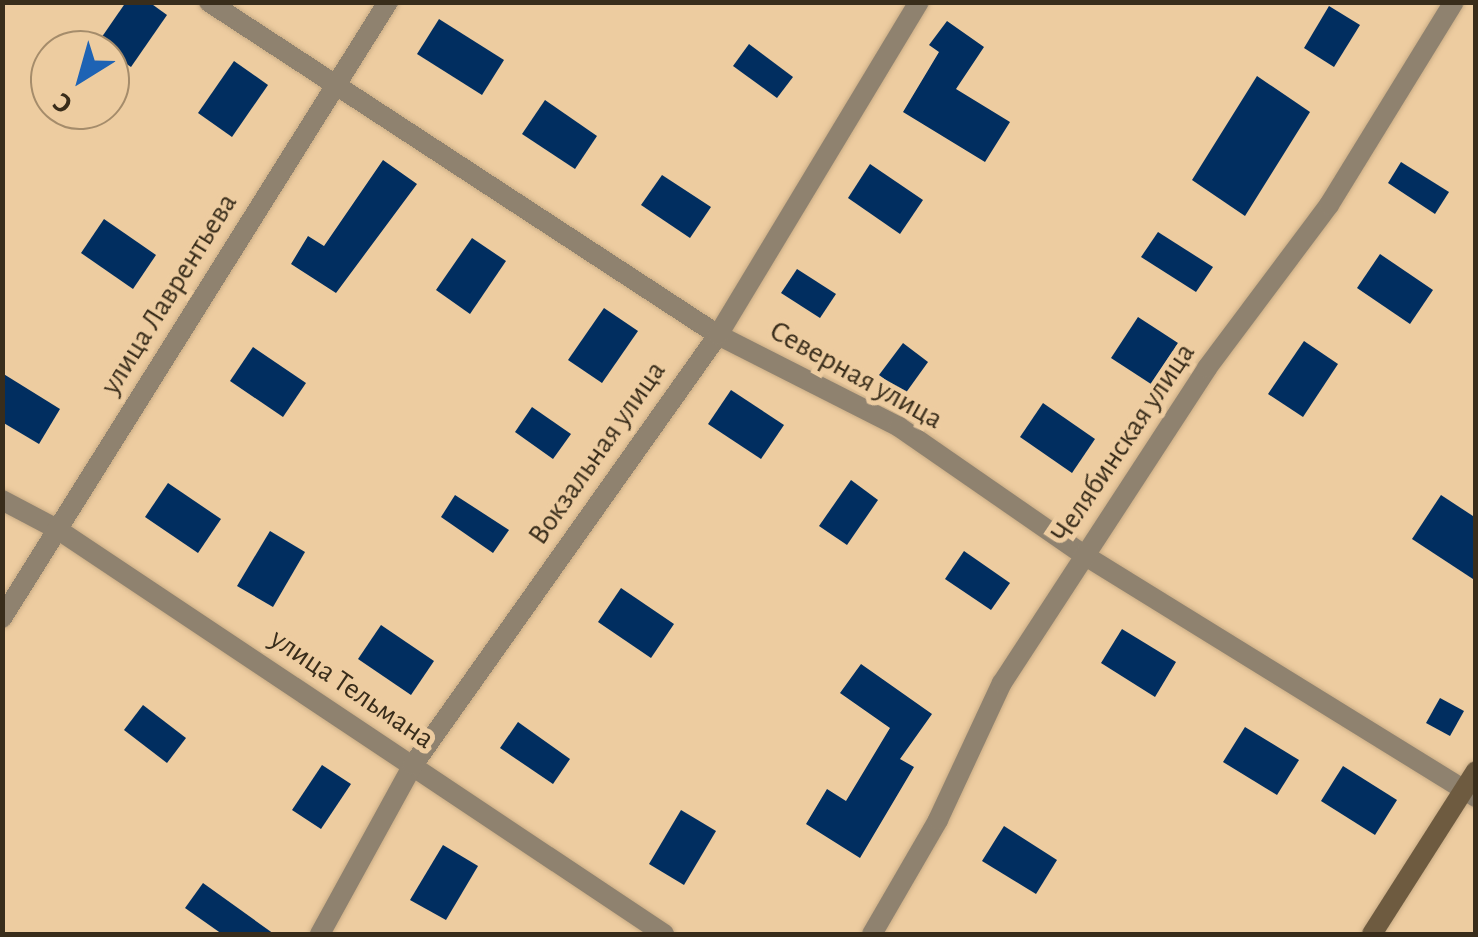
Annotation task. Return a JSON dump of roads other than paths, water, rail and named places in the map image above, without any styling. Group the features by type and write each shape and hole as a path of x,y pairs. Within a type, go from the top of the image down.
{"street":[{"name":"Северная улица","path":"209,2 334,88 718,335 899,426 1084,555 1470,794"},
{"name":"улица Лаврентьева","path":"2,618 388,2"},
{"name":"Вокзальная улица","path":"320,934 413,765 718,335 920,2"},
{"name":"Челябинская улица","path":"872,934 938,820 1002,683 1207,368 1329,204 1454,2"},
{"name":"улица Тельмана","path":"2,500 57,528 664,934"},
{"path":"1372,934 1470,794 1476,771"}]}
